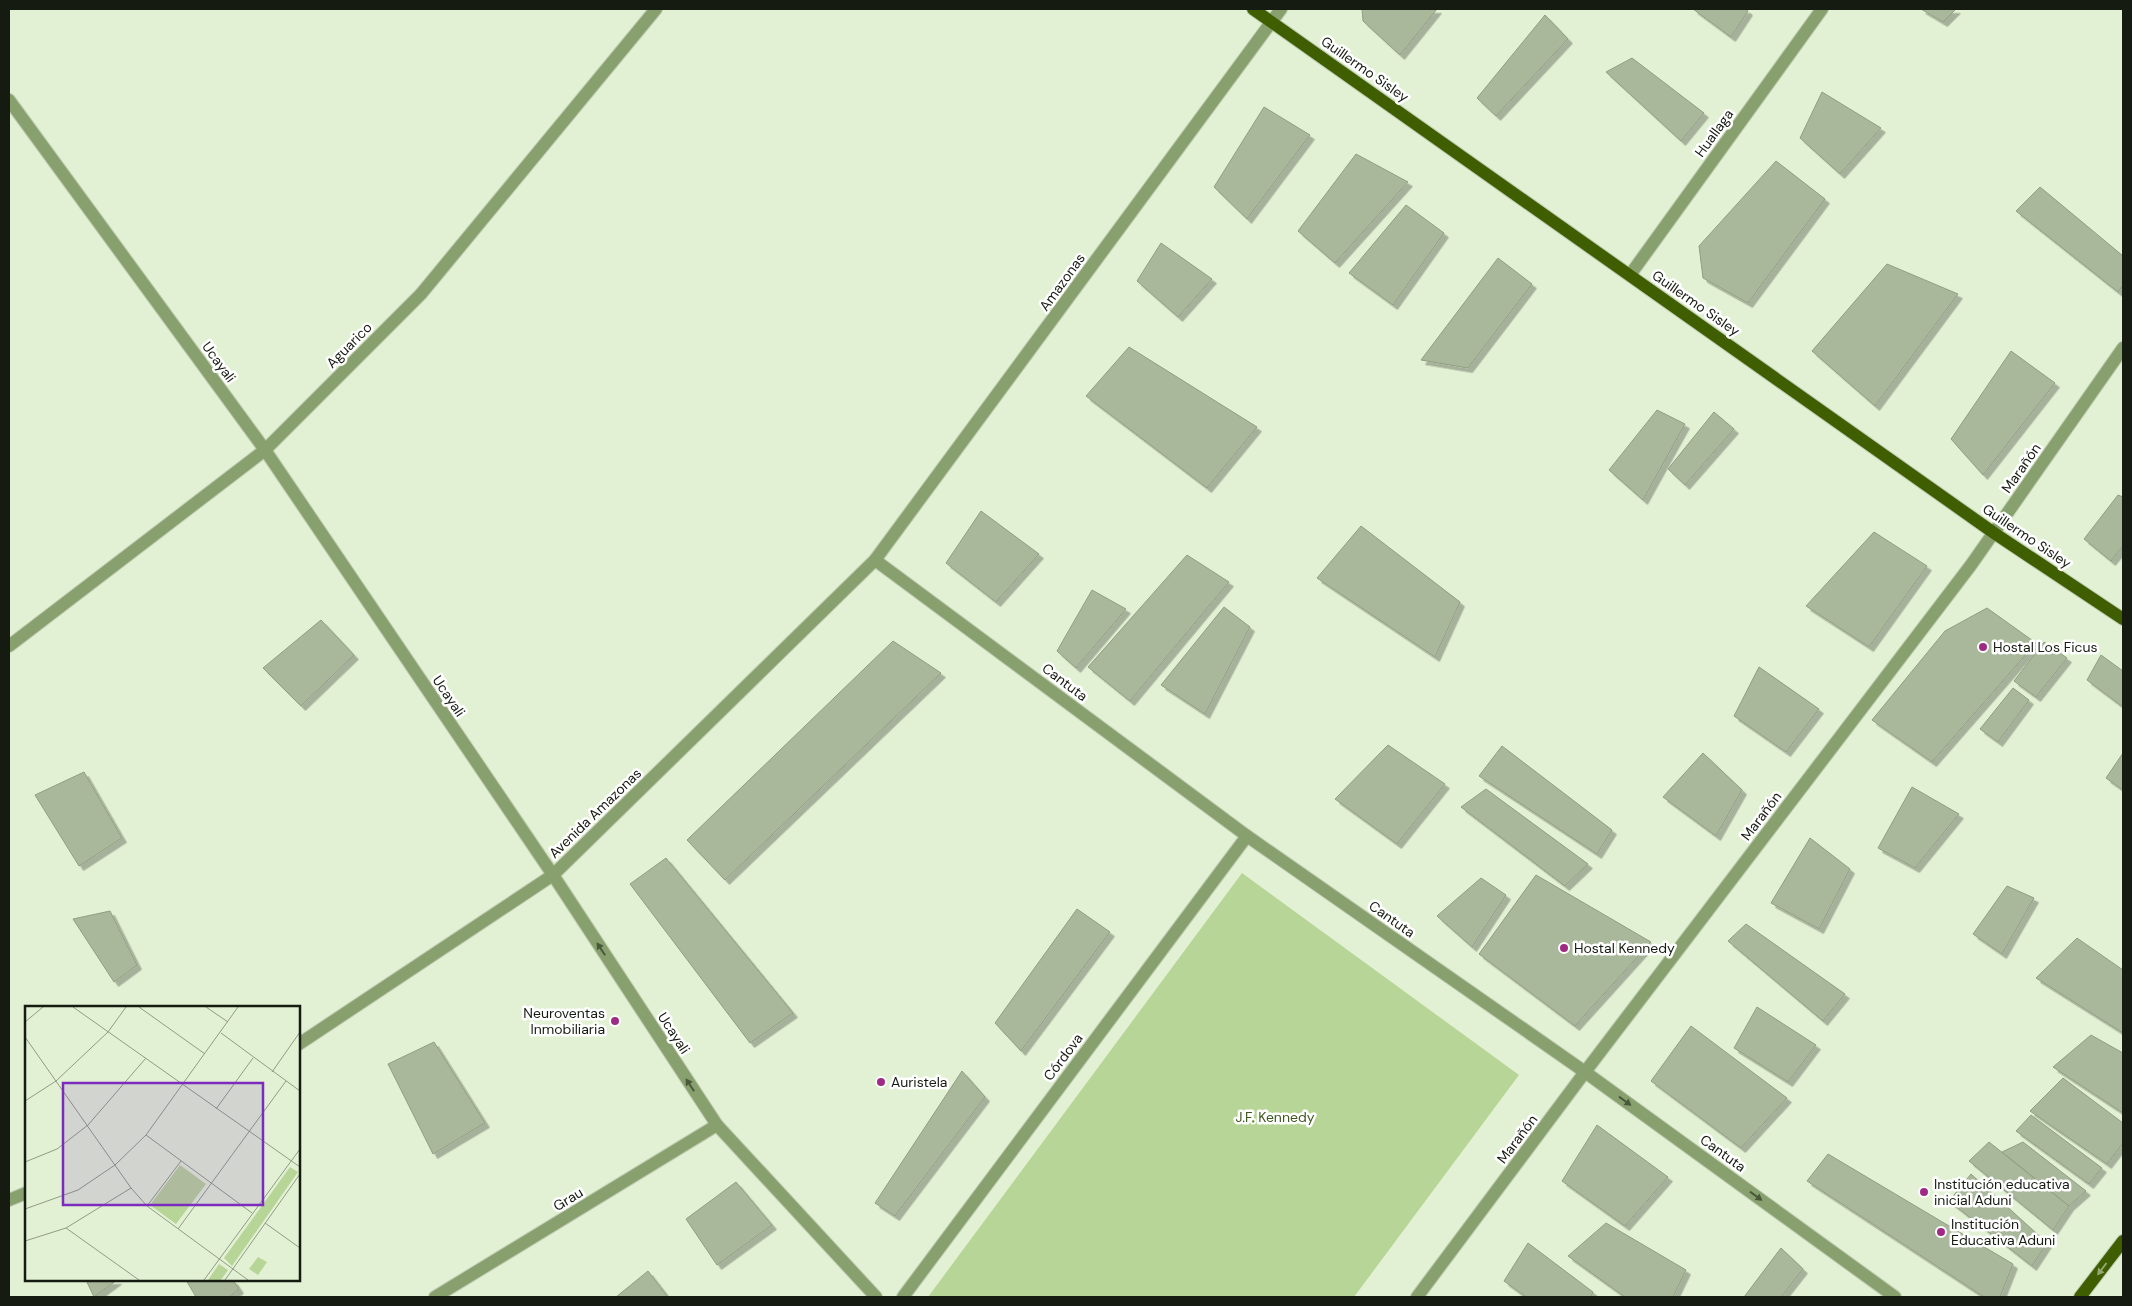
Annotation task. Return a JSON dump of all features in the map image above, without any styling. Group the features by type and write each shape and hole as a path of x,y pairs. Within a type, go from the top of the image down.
{"main road":[{"name":"Guillermo Sisley","path":"1253,9 1994,533 2123,618"},
{"path":"2080,1297 2123,1241"}],"street":[{"name":"Aguarico","path":"9,646 265,450 421,294 656,9"},
{"name":"Amazonas","path":"875,560 1281,9"},
{"name":"Huallaga","path":"1630,275 1822,9"},
{"name":"Ucayali","path":"9,100 265,450 552,875 716,1126 876,1297"},
{"name":"Marañón","path":"1417,1297 1585,1072 1994,533 2123,348"},
{"name":"Cantuta","path":"875,560 1247,836 1585,1072 1896,1297"},
{"name":"Avenida Amazonas","path":"300,1043 552,875 875,560"},
{"name":"Córdova","path":"903,1297 1247,836"},
{"name":"Grau","path":"435,1297 716,1126"},
{"path":"9,1200 25,1193"}],"green space":[{"name":"J.F. Kennedy","path":"1242,873 1519,1075 1354,1297 928,1297"}],"building":[{"path":"1362,9 1437,9 1400,55 1363,21"},
{"path":"1693,9 1746,9 1748,11 1731,37"},
{"path":"1921,9 1956,9 1943,22"},
{"path":"1545,15 1568,39 1496,116 1477,98"},
{"path":"1632,58 1704,113 1681,141 1606,72"},
{"path":"1822,92 1881,128 1840,174 1800,138"},
{"path":"1264,107 1310,135 1247,219 1214,187"},
{"path":"1356,154 1408,182 1335,263 1298,231"},
{"path":"1776,161 1825,199 1748,303 1703,278 1699,246"},
{"path":"2040,187 2123,256 2123,285 2118,292 2016,211"},
{"path":"1406,205 1444,233 1393,305 1349,273"},
{"path":"1161,243 1212,279 1178,317 1137,281"},
{"path":"1498,258 1532,284 1468,368 1421,360"},
{"path":"1887,264 1958,294 1875,406 1812,351"},
{"path":"1129,347 1257,427 1207,488 1086,396"},
{"path":"2011,351 2055,383 1983,475 1951,439"},
{"path":"1657,410 1685,424 1643,500 1609,470"},
{"path":"1714,412 1734,429 1685,485 1668,469"},
{"path":"2118,495 2123,497 2123,546 2111,561 2084,539"},
{"path":"981,511 1039,554 996,602 946,563"},
{"path":"1361,526 1460,602 1435,657 1317,578"},
{"path":"1874,532 1927,566 1869,647 1806,606"},
{"path":"1187,555 1229,582 1130,701 1088,667"},
{"path":"1092,590 1126,609 1076,668 1057,651"},
{"path":"1224,607 1250,627 1205,714 1161,685"},
{"path":"1987,608 2036,643 1932,762 1872,720 1945,631"},
{"path":"321,620 354,655 301,706 263,668"},
{"path":"893,641 941,673 725,880 687,840"},
{"path":"2044,642 2067,658 2036,697 2014,681"},
{"path":"2101,655 2123,671 2123,707 2087,680"},
{"path":"1759,667 1819,709 1786,752 1734,716"},
{"path":"2013,688 2029,700 1998,742 1980,729"},
{"path":"1388,745 1445,784 1397,844 1335,799"},
{"path":"1502,746 1612,830 1597,854 1479,776"},
{"path":"1703,753 1742,790 1716,836 1663,797"},
{"path":"2123,753 2123,790 2106,778"},
{"path":"84,772 122,838 79,866 35,795"},
{"path":"1912,787 1959,814 1915,868 1878,848"},
{"path":"1486,789 1588,864 1565,886 1461,807"},
{"path":"1810,838 1850,869 1819,929 1771,903"},
{"path":"666,858 793,1013 750,1043 630,884"},
{"name":"Hostal Kennedy","path":"1536,875 1651,942 1575,1026 1479,954"},
{"path":"1481,878 1506,895 1472,947 1437,916"},
{"path":"2007,886 2034,898 2002,954 1973,934"},
{"path":"1077,909 1110,932 1021,1051 995,1023"},
{"path":"110,911 137,965 114,982 73,919"},
{"path":"1746,924 1845,994 1823,1021 1728,941"},
{"path":"2077,938 2123,970 2123,1033 2036,978"},
{"path":"1757,1007 1816,1045 1788,1082 1734,1048"},
{"path":"1691,1026 1787,1098 1741,1148 1651,1081"},
{"path":"2091,1035 2123,1053 2123,1113 2053,1067"},
{"path":"434,1042 485,1123 433,1154 388,1064"},
{"path":"962,1071 985,1097 895,1216 875,1203"},
{"path":"2063,1078 2123,1123 2123,1143 2107,1164 2030,1111"},
{"path":"2031,1115 2102,1168 2089,1184 2016,1131"},
{"path":"1597,1125 1668,1177 1625,1226 1562,1181"},
{"path":"1989,1142 2069,1206 2053,1230 1969,1161"},
{"path":"2023,1142 2086,1191 2069,1206 2002,1152"},
{"path":"1828,1154 2013,1264 2000,1297 1984,1297 1807,1181"},
{"path":"1971,1174 2047,1243 2032,1266 1949,1201"},
{"path":"736,1182 772,1225 717,1265 686,1219"},
{"path":"1606,1223 1686,1270 1673,1297 1625,1297 1568,1256"},
{"path":"1528,1243 1593,1292 1591,1297 1526,1297 1504,1281"},
{"path":"1781,1248 1803,1269 1781,1297 1744,1297"},
{"path":"648,1271 668,1297 616,1297"},
{"path":"86,1281 116,1281 94,1297"},
{"path":"187,1281 234,1281 239,1289 229,1297 196,1297"}],"place":[{"name":"Hostal Los Ficus","path":"1983,647"},
{"name":"Hostal Kennedy","path":"1564,948"},
{"name":"Neuroventas Inmobiliaria","path":"615,1021"},
{"name":"Auristela","path":"881,1082"},
{"name":"Institución educativa inicial Aduni","path":"1924,1192"},
{"name":"Institución Educativa Aduni","path":"1941,1232"}]}
